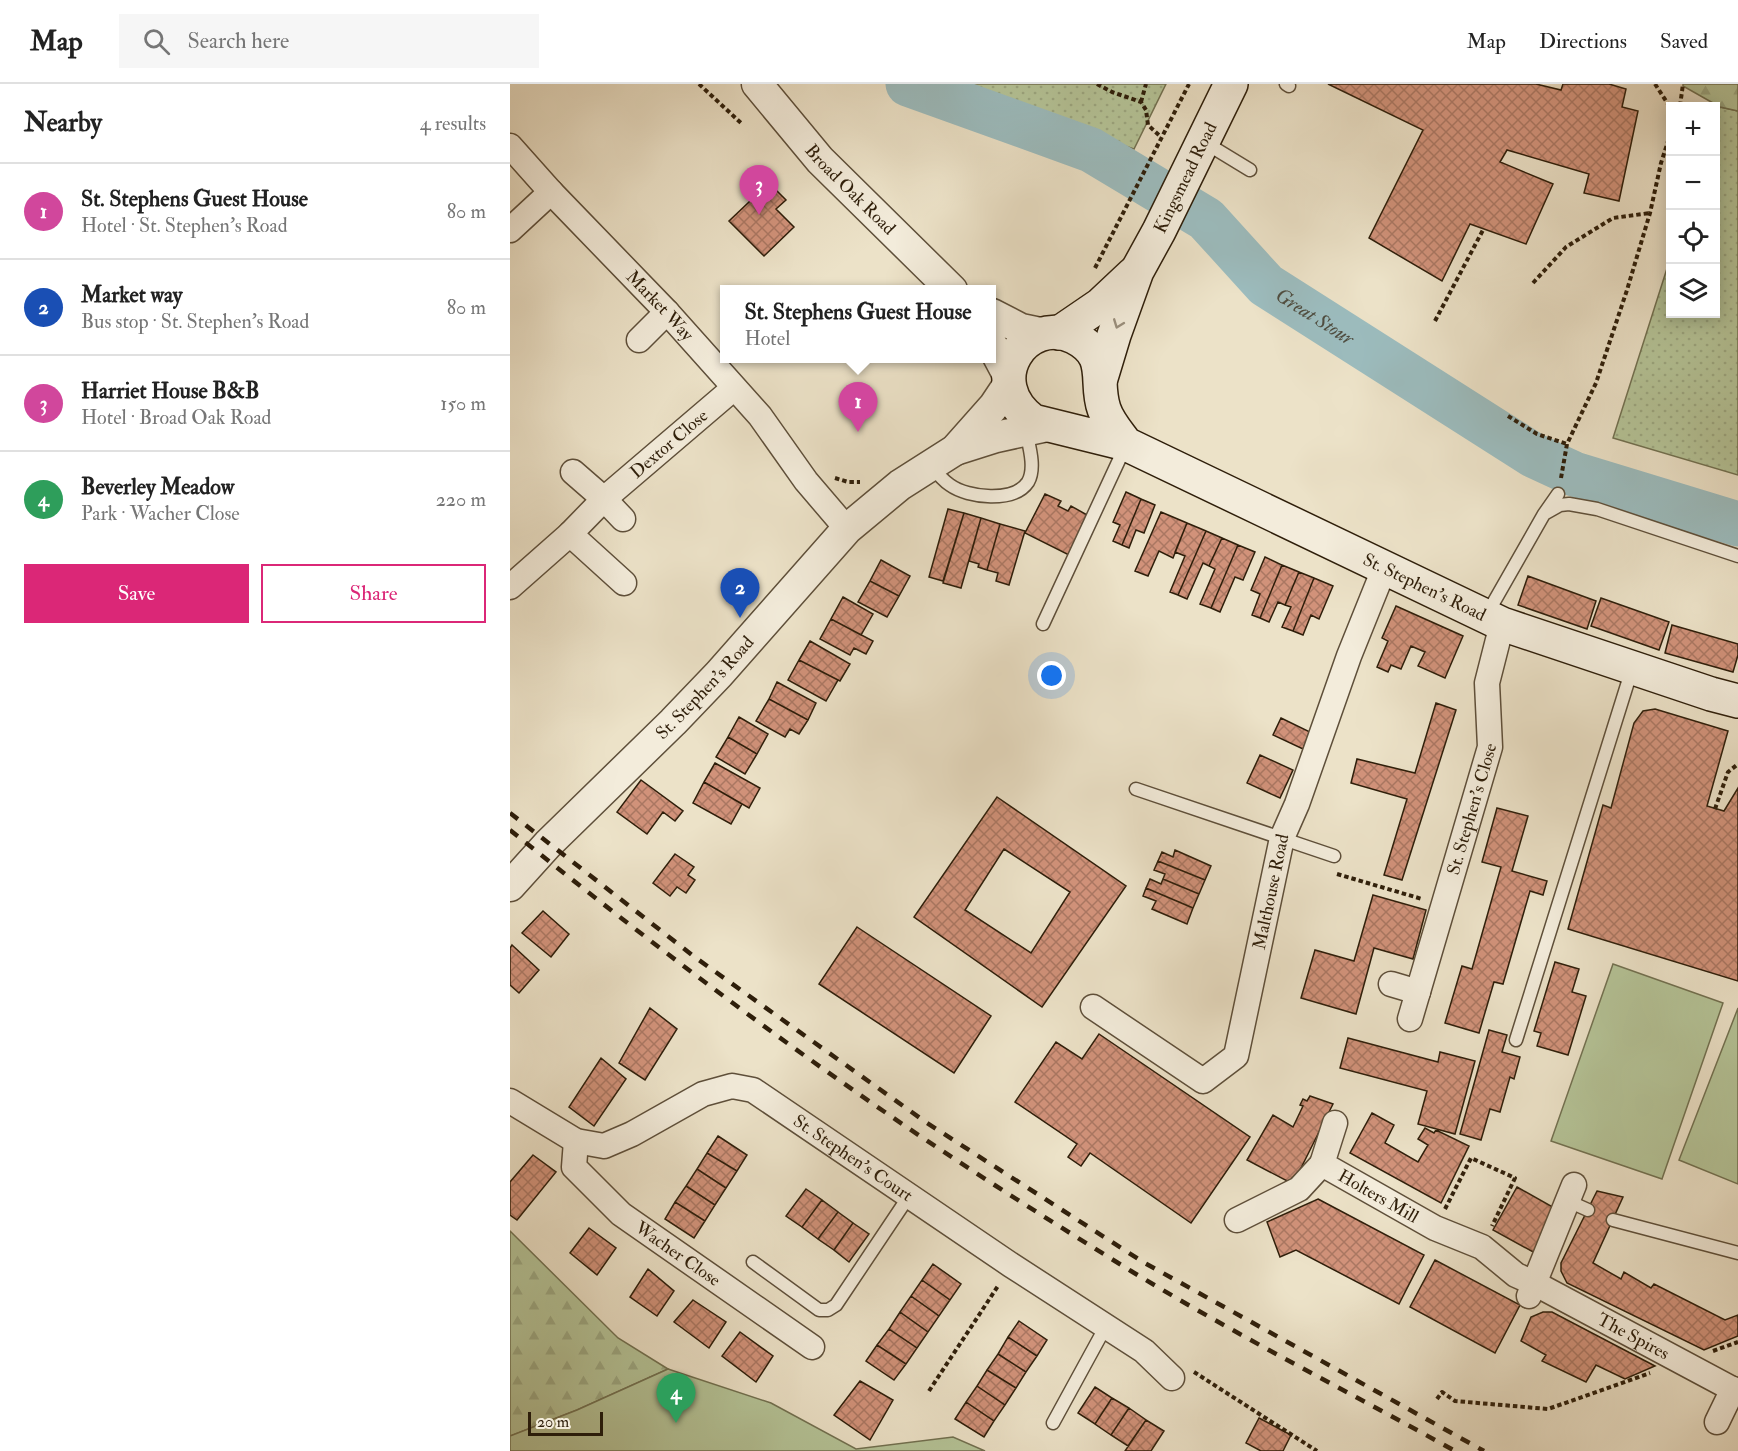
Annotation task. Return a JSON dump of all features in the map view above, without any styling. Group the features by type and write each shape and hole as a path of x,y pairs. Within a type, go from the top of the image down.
{"main road":[{"name":"Kingsmead Road","path":"1101,383 1114,334 1137,271 1184,182 1231,84"},
{"name":"Kingsmead Road","path":"1052,333 1100,305 1137,271"},
{"name":"St. Stephen's Road","path":"1052,333 1034,337 1024,344 1016,353 1008,380 1012,400 1021,412 1043,428 1126,444 1495,620 1711,694 1738,700"},
{"path":"1052,333 1072,336 1084,343 1093,353 1099,364 1104,410 1126,444"},
{"name":"St. Stephen's Road","path":"1043,428 1072,423 1085,415 1095,403 1101,383"}],"street":[{"name":"Broad Oak Road","path":"757,84 820,160 948,285"},
{"name":"Market Way","path":"510,146 551,192 667,312 760,416 806,481 847,529"},
{"path":"510,230 551,192"},
{"path":"639,340 667,312"},
{"path":"996,316 1022,329 1052,333"},
{"path":"996,354 1008,380"},
{"name":"St. Stephen's Road","path":"510,886 548,844 719,675 847,529 900,485 943,457 994,406 1008,380"},
{"name":"Dextor Close","path":"510,587 570,534 604,499 734,388"},
{"name":"St. Stephen's Road","path":"943,457 996,437 1043,428"},
{"path":"573,472 623,519"},
{"path":"570,534 624,583"},
{"name":"Malthouse Road","path":"1093,1007 1203,1081 1236,1056 1282,838 1297,804 1349,656 1384,569"},
{"name":"St. Stephen's Close","path":"1410,1019 1490,747 1486,684 1495,620"},
{"path":"1391,984 1418,992"},
{"name":"St. Stephen's Court","path":"510,1101 576,1141 604,1146 632,1134 703,1094 732,1086 753,1090 1011,1265 1144,1351 1172,1378"},
{"name":"Holters Mill","path":"1236,1220 1299,1189 1322,1164 1335,1123"},
{"name":"Wacher Close","path":"576,1141 574,1167 621,1214 812,1347"},
{"name":"Holters Mill","path":"1322,1164 1436,1228 1482,1247 1527,1285"},
{"path":"1527,1285 1577,1199"},
{"name":"The Spires","path":"1527,1285 1735,1390 1717,1422"}],"lane":[{"path":"1203,142 1250,170"},
{"path":"943,457 941,479 952,487 975,494 1000,496 1018,492 1029,481 1032,462 1043,428"},
{"path":"1043,624 1126,444"},
{"path":"1495,620 1544,514 1558,494"},
{"path":"1544,514 1560,505 1569,504 1597,509 1738,556"},
{"path":"1516,1040 1633,668"},
{"path":"1136,789 1334,856"},
{"path":"753,1262 819,1310 828,1310 836,1305 909,1196"},
{"path":"1612,1220 1738,1253"},
{"path":"1053,1423 1106,1326"}],"path":[{"path":"699,84 741,123"},
{"path":"1097,84 1141,102 1146,111 1148,125 1161,137"},
{"path":"1141,102 1146,84"},
{"path":"1094,271 1189,84"},
{"path":"1654,84 1667,102"},
{"path":"1681,102 1683,84"},
{"path":"1558,494 1567,444 1596,383 1650,213 1660,163 1666,148"},
{"path":"1533,283 1566,247 1613,218 1650,213"},
{"path":"1435,321 1483,230"},
{"path":"1508,416 1537,434 1567,444"},
{"path":"831,476 848,482 872,481"},
{"path":"1716,809 1728,772 1738,764"},
{"path":"1328,871 1443,906"},
{"name":"Holters Mill","path":"1436,1228 1470,1158 1515,1178 1482,1247"},
{"path":"929,1391 1011,1265"},
{"path":"1437,1399 1442,1392 1455,1401 1548,1409 1683,1362"},
{"path":"1172,1378 1187,1367 1317,1451"}],"green space":[{"path":"964,84 1166,84 1134,149 1051,121"},
{"path":"1683,84 1738,84 1738,111 1720,107 1720,102 1711,102"},
{"path":"1720,107 1738,111 1738,475 1613,438 1666,272 1666,318 1720,318"},
{"path":"1613,964 1723,1003 1662,1179 1551,1141"},
{"path":"1738,1008 1738,1184 1679,1160"},
{"path":"510,1231 618,1338 668,1369 577,1410 510,1436"},
{"path":"668,1369 771,1403 856,1449 953,1437 985,1451 510,1451 510,1436 577,1410"}],"building":[{"path":"1328,84 1536,84 1561,90 1563,84 1609,84 1626,89 1622,107 1638,111 1619,201 1584,193 1589,174 1507,150 1500,162 1553,184 1526,244 1470,224 1442,281 1369,238 1423,130"},
{"path":"769,183 786,200 776,209 794,227 764,256 729,221"},
{"path":"1126,492 1141,499 1122,545 1113,541 1120,525 1113,522"},
{"path":"1045,494 1061,501 1058,506 1068,511 1071,506 1089,516 1069,555 1025,533"},
{"path":"1141,499 1155,505 1144,533 1136,530 1129,548 1122,545"},
{"path":"948,509 964,513 943,581 929,577"},
{"path":"1161,512 1187,523 1173,558 1159,551 1148,576 1135,571"},
{"path":"964,513 981,518 961,588 943,583"},
{"path":"981,518 1000,524 987,570 969,561"},
{"path":"1187,523 1206,531 1178,595 1170,592 1185,556 1175,552"},
{"path":"1000,524 1025,531 1009,585 996,581 998,573 987,570"},
{"path":"1206,531 1222,538 1209,566 1203,563 1187,599 1178,595"},
{"path":"1222,538 1238,545 1211,608 1200,604 1215,569 1209,566"},
{"path":"1238,545 1255,552 1243,580 1235,577 1220,612 1211,608"},
{"path":"1265,557 1282,565 1260,618 1252,615 1260,594 1251,590"},
{"path":"881,560 910,576 899,596 870,581"},
{"path":"1282,565 1299,572 1285,605 1278,602 1269,622 1260,618"},
{"path":"1299,572 1314,578 1293,631 1282,627 1291,607 1285,605"},
{"path":"1528,576 1596,601 1587,629 1518,605"},
{"path":"1314,578 1333,586 1319,619 1311,615 1303,635 1293,631"},
{"path":"870,581 899,596 887,617 858,602"},
{"path":"843,597 873,614 861,635 831,619"},
{"path":"1601,598 1669,622 1659,650 1591,626"},
{"path":"1396,606 1463,636 1445,678 1418,666 1425,652 1411,646 1401,669 1391,665 1388,672 1377,667 1388,641 1382,638"},
{"path":"831,619 873,641 866,654 854,648 850,655 820,639"},
{"path":"1672,625 1738,644 1738,655 1733,672 1665,653"},
{"path":"810,641 850,664 840,681 799,660"},
{"path":"799,660 838,680 826,701 788,680"},
{"path":"777,682 816,703 808,720 769,699"},
{"path":"769,699 808,720 799,734 790,729 785,737 756,721"},
{"path":"1436,703 1456,710 1402,880 1384,875 1407,799 1351,783 1357,759 1415,773"},
{"path":"1655,709 1728,731 1707,806 1724,811 1738,788 1738,981 1568,929 1603,805 1611,808 1634,723 1643,711"},
{"path":"739,717 768,734 757,754 728,737"},
{"path":"1281,718 1310,732 1303,749 1273,735"},
{"path":"728,737 757,754 745,774 716,757"},
{"path":"1260,755 1293,770 1280,798 1247,783"},
{"path":"715,763 760,788 749,808 704,782"},
{"path":"641,780 683,811 675,821 663,812 647,834 617,812"},
{"path":"704,782 742,804 731,824 693,803"},
{"path":"997,797 1126,886 1042,1007 914,917","holes":["1004,849 1070,892 1031,953 965,910"]},
{"path":"1497,808 1528,816 1512,871 1547,881 1543,895 1530,891 1503,984 1494,982 1479,1033 1445,1023 1462,966 1472,969 1501,867 1482,862"},
{"path":"1175,850 1211,866 1205,880 1158,861 1162,852 1173,857"},
{"path":"675,854 694,867 688,875 695,880 686,893 677,887 670,896 653,883"},
{"path":"1158,861 1205,880 1199,894 1163,879 1165,874 1154,870"},
{"path":"1150,879 1161,884 1163,879 1199,894 1193,908 1146,888"},
{"path":"1146,888 1193,908 1187,924 1152,909 1156,901 1143,896"},
{"path":"1373,895 1426,910 1413,959 1374,948 1356,1014 1301,998 1315,950 1354,961"},
{"path":"543,911 569,934 551,957 522,933"},
{"path":"857,927 991,1016 954,1073 819,984"},
{"path":"512,945 539,970 519,993 510,985 510,948"},
{"path":"1555,962 1579,969 1572,992 1586,996 1568,1055 1537,1046 1541,1033 1534,1031"},
{"path":"650,1008 677,1029 645,1080 619,1063"},
{"path":"1489,1030 1507,1035 1502,1052 1520,1057 1514,1079 1510,1077 1500,1112 1490,1109 1481,1140 1460,1134"},
{"path":"1099,1034 1250,1137 1191,1223 1090,1153 1081,1166 1068,1157 1077,1144 1015,1102 1056,1042 1082,1059"},
{"path":"1348,1038 1438,1062 1440,1052 1475,1061 1455,1134 1418,1124 1427,1091 1340,1068"},
{"path":"601,1058 626,1079 594,1126 569,1107"},
{"path":"1310,1096 1333,1104 1293,1184 1247,1160 1273,1115 1293,1127 1303,1106 1300,1105 1303,1099 1307,1101"},
{"path":"1372,1113 1394,1125 1385,1143 1418,1162 1428,1145 1418,1139 1425,1128 1434,1133 1436,1130 1469,1146 1441,1203 1350,1153"},
{"path":"718,1136 747,1155 737,1171 707,1153"},
{"path":"707,1153 737,1171 726,1188 697,1169"},
{"path":"533,1155 556,1172 517,1220 510,1215 510,1182"},
{"path":"697,1169 726,1188 715,1205 686,1186"},
{"path":"686,1186 715,1205 705,1221 675,1202"},
{"path":"1517,1187 1558,1210 1535,1253 1493,1230"},
{"path":"806,1189 822,1200 802,1227 786,1216"},
{"path":"1597,1191 1623,1197 1593,1263 1621,1279 1624,1272 1651,1288 1654,1284 1725,1320 1738,1315 1738,1336 1704,1350 1567,1283 1561,1271 1561,1263"},
{"path":"1318,1199 1424,1255 1399,1304 1296,1250 1280,1257 1267,1222"},
{"path":"822,1200 838,1212 818,1239 802,1227"},
{"path":"675,1202 705,1221 694,1238 665,1219"},
{"path":"838,1212 853,1223 834,1250 818,1239"},
{"path":"853,1223 869,1234 849,1262 834,1250"},
{"path":"589,1228 616,1248 597,1275 570,1253"},
{"path":"1435,1260 1520,1305 1495,1353 1410,1307"},
{"path":"933,1264 961,1284 950,1300 922,1280"},
{"path":"648,1269 674,1291 657,1316 630,1297"},
{"path":"922,1280 950,1300 939,1316 911,1296"},
{"path":"911,1296 939,1316 928,1332 900,1312"},
{"path":"693,1300 726,1322 709,1348 674,1322"},
{"path":"900,1312 928,1332 917,1348 889,1329"},
{"path":"1543,1312 1552,1312 1655,1366 1625,1379 1596,1365 1586,1382 1542,1361 1546,1355 1521,1341 1531,1317"},
{"path":"1019,1321 1047,1340 1037,1356 1008,1337"},
{"path":"889,1329 917,1348 906,1364 877,1345"},
{"path":"740,1332 773,1356 756,1382 722,1356"},
{"path":"1008,1337 1037,1356 1026,1372 998,1354"},
{"path":"877,1345 906,1364 894,1380 866,1361"},
{"path":"998,1354 1026,1372 1016,1388 987,1370"},
{"path":"987,1370 1016,1388 1005,1405 977,1386"},
{"path":"860,1381 893,1400 870,1440 834,1415"},
{"path":"977,1386 1005,1405 994,1421 966,1402"},
{"path":"1095,1387 1112,1398 1095,1424 1078,1413"},
{"path":"1112,1398 1129,1408 1111,1435 1095,1424"},
{"path":"966,1402 994,1421 984,1437 955,1419"},
{"path":"1129,1408 1146,1420 1128,1446 1111,1435"},
{"path":"1259,1418 1291,1435 1283,1451 1261,1451 1246,1443"},
{"path":"1146,1420 1164,1431 1151,1451 1125,1451"}],"waterway":[{"name":"Great Stour","path":"908,84 1091,150 1206,219 1266,285 1533,455 1574,474 1738,524"}],"railway":[{"path":"510,813 696,958 927,1123 1143,1262 1484,1451"},
{"path":"510,830 610,910 763,1026 946,1153 1171,1295 1455,1451"}],"place":[{"name":"Harriet House B&B","path":"759,215"},
{"name":"St. Stephens Guest House","path":"858,432"},
{"name":"Market way","path":"740,618"},
{"name":"Beverley Meadow","path":"676,1423"}]}
